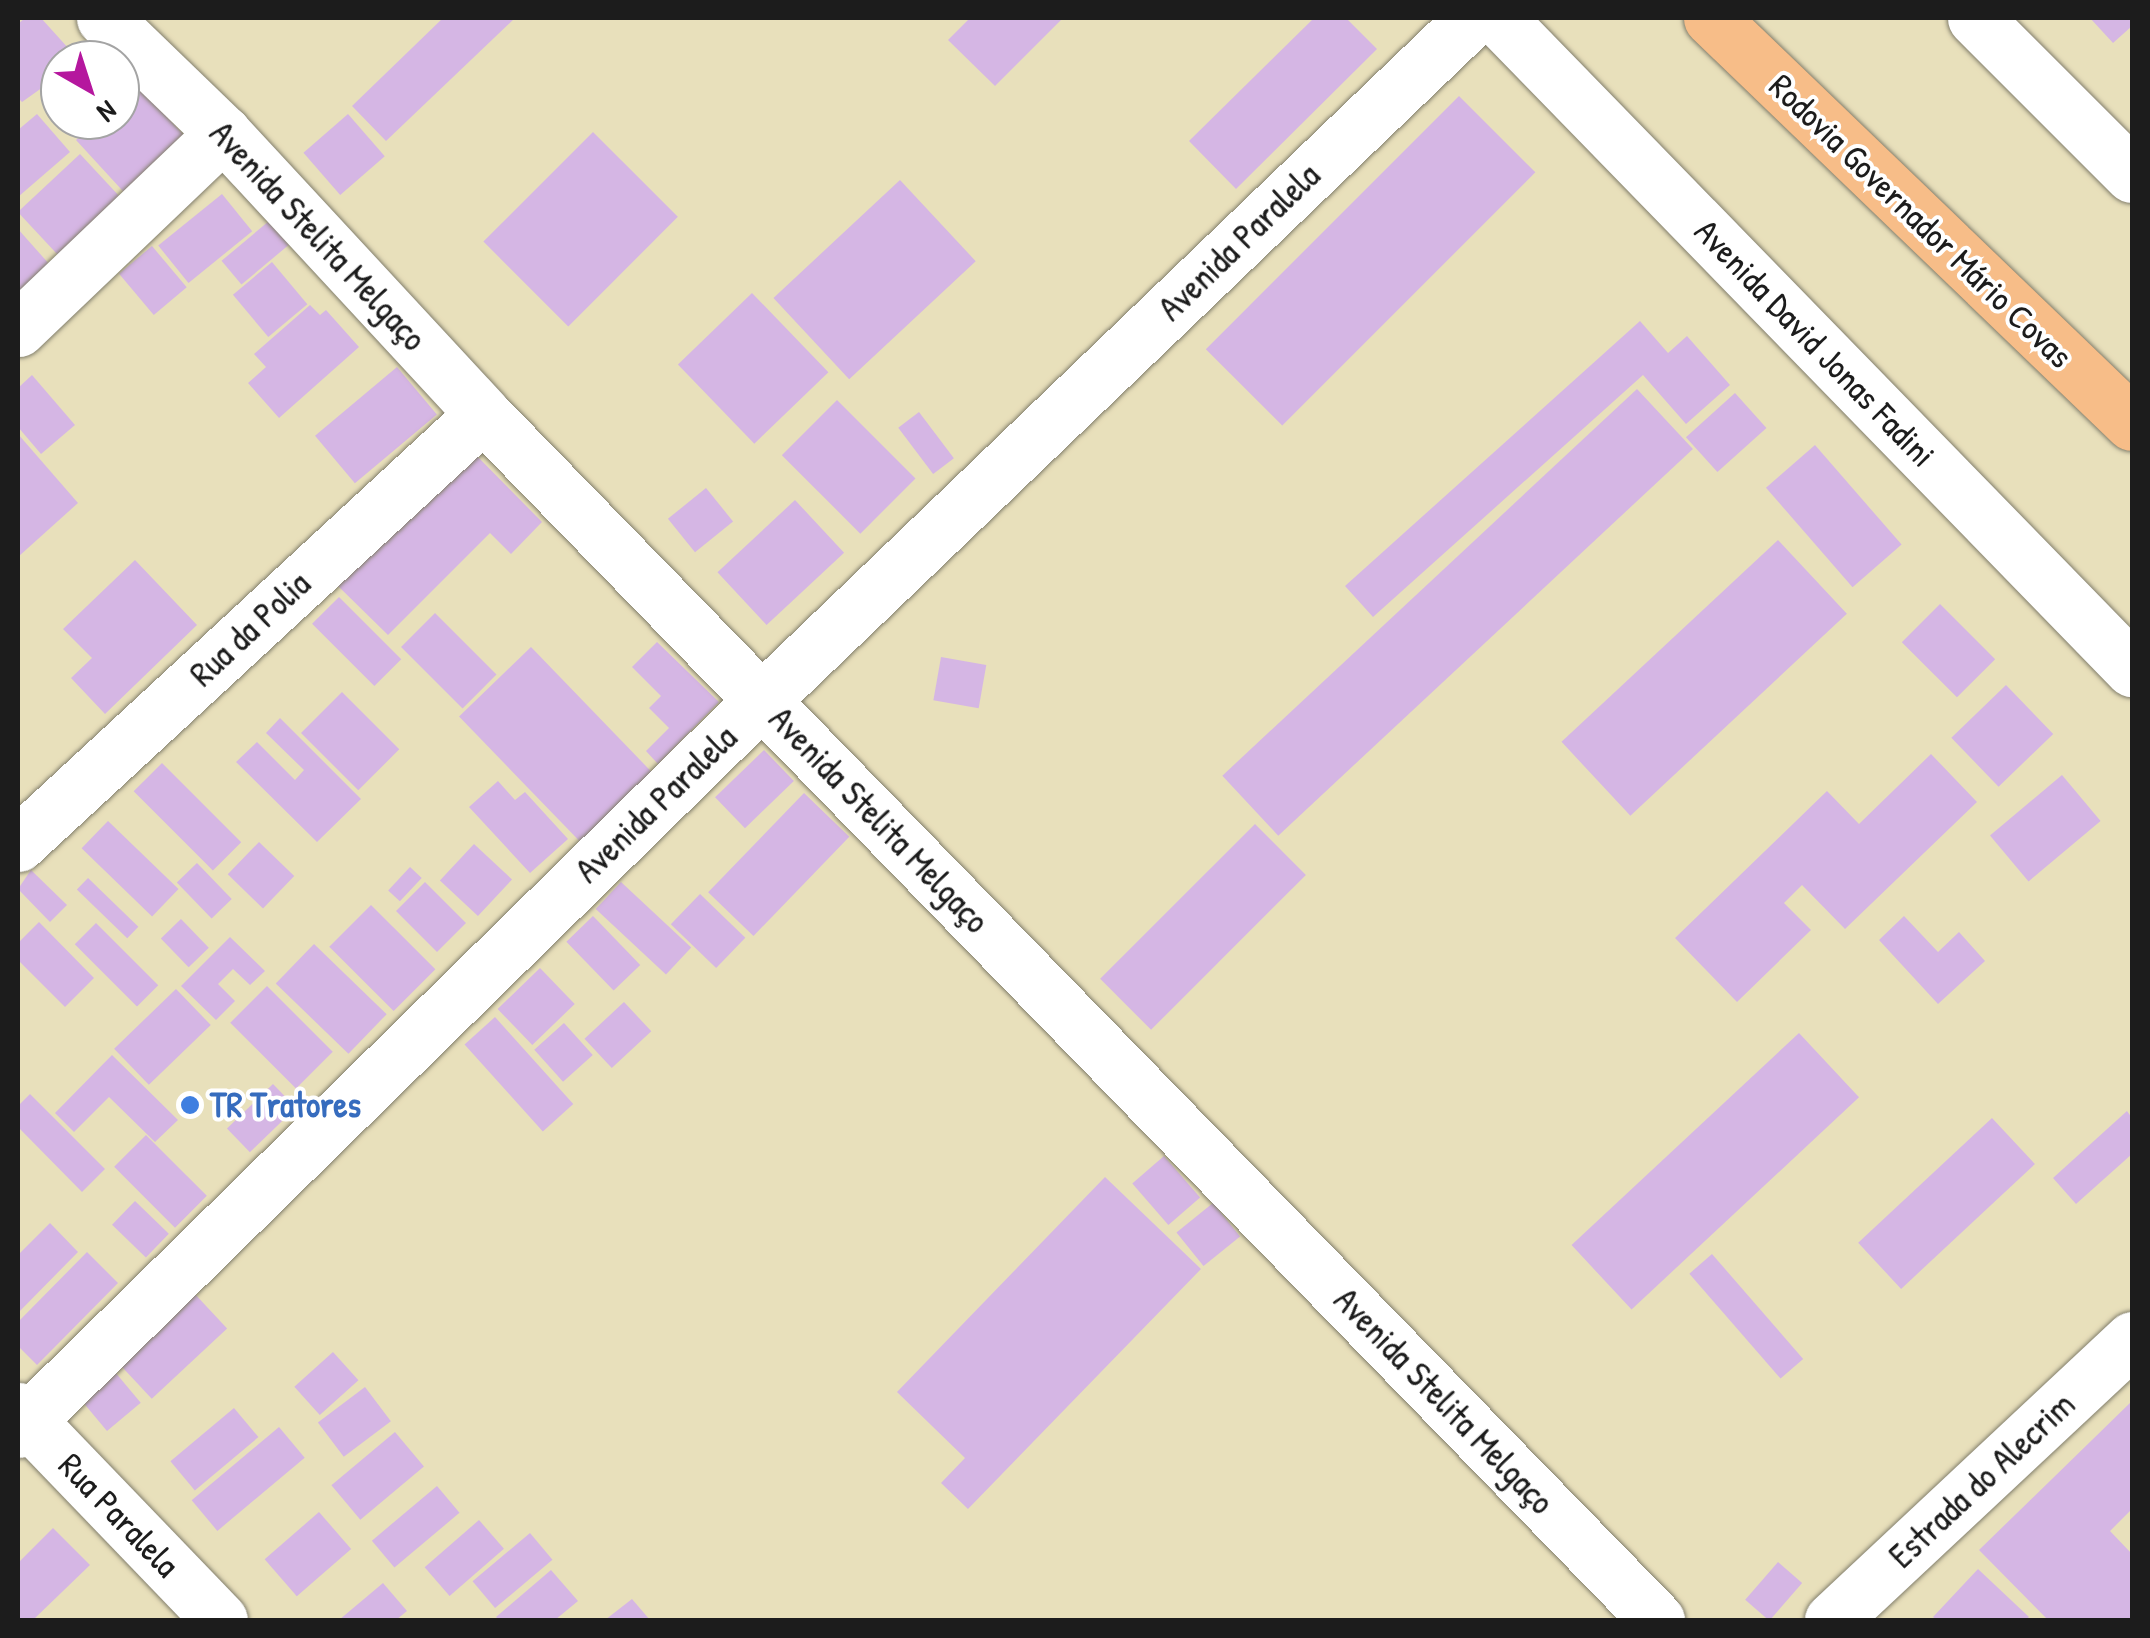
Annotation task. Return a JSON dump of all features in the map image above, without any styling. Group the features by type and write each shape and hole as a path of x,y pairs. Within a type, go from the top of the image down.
{"highway":[{"name":"Rodovia Governador Mário Covas","path":"1734,25 2132,423"}],"street":[{"name":"Avenida Stelita Melgaço","path":"104,18 223,132 483,414 1656,1620"},
{"name":"Avenida Paralela","path":"21,1420 762,700 1473,18"},
{"name":"Avenida David Jonas Fadini","path":"1498,18 2132,669"},
{"path":"1975,18 2132,175"},
{"path":"18,329 223,132"},
{"name":"Rua da Polia","path":"18,844 483,414"},
{"name":"Estrada do Alecrim","path":"1832,1620 2132,1339"},
{"name":"Rua Paralela","path":"21,1420 220,1620"}],"building":[{"path":"25,18 41,18 61,40 40,40 40,89 22,102 18,98 18,24"},
{"path":"443,18 515,18 386,141 352,106"},
{"path":"970,18 1063,18 995,86 948,40"},
{"path":"1314,18 1346,18 1377,49 1236,189 1189,141"},
{"path":"2090,18 2132,18 2132,26 2113,43"},
{"path":"140,88 193,145 132,201 76,140 140,140"},
{"path":"1459,96 1535,172 1282,426 1206,349"},
{"path":"37,114 40,140 60,140 70,152 18,197 18,130"},
{"path":"348,114 385,156 340,195 303,153"},
{"path":"593,132 678,217 568,326 483,242"},
{"path":"80,154 128,206 66,264 18,212"},
{"path":"900,180 976,261 849,379 773,298"},
{"path":"222,194 252,231 188,283 158,246"},
{"path":"269,221 289,245 241,285 222,261"},
{"path":"18,229 58,274 18,311"},
{"path":"152,246 187,287 154,315 119,274"},
{"path":"272,262 307,304 268,337 233,295"},
{"path":"752,293 828,372 754,444 678,365"},
{"path":"310,305 320,315 326,310 359,347 279,418 248,383 266,367 254,354"},
{"path":"1640,321 1668,353 1687,336 1730,385 1686,424 1643,375 1373,617 1345,586"},
{"path":"397,367 437,414 355,483 315,436"},
{"path":"32,375 75,425 41,454 18,427 18,388"},
{"path":"1637,389 1693,449 1278,836 1222,776"},
{"path":"1735,393 1766,428 1717,472 1686,437"},
{"path":"837,400 915,478 860,534 782,455"},
{"path":"919,412 954,458 933,474 898,428"},
{"path":"18,434 78,503 18,557"},
{"path":"1815,445 1902,545 1853,587 1766,488"},
{"path":"472,451 542,522 511,554 490,533 388,635 338,586"},
{"path":"706,488 733,521 695,552 668,519"},
{"path":"795,500 844,553 767,625 717,572"},
{"path":"1778,540 1847,614 1630,816 1562,742"},
{"path":"135,560 197,625 105,714 71,678 92,658 63,629"},
{"path":"339,597 401,659 374,686 312,624"},
{"path":"1940,604 1995,659 1957,697 1902,642"},
{"path":"435,613 497,675 463,708 401,647"},
{"path":"657,642 719,702 658,764 646,751 669,728 649,708 661,696 632,667"},
{"path":"531,647 653,773 581,842 459,716"},
{"path":"941,657 986,665 979,708 933,700"},
{"path":"2006,685 2053,734 1999,787 1951,738"},
{"path":"342,692 399,749 358,790 301,733"},
{"path":"280,718 361,799 317,842 236,762 257,742 295,780 304,770 266,733"},
{"path":"764,750 794,781 745,828 715,797"},
{"path":"1931,754 1977,802 1845,929 1802,885 1784,903 1811,930 1737,1002 1675,938 1827,791 1859,824"},
{"path":"162,763 241,842 213,870 134,791"},
{"path":"2062,775 2101,821 2029,881 1990,835"},
{"path":"498,781 515,800 525,792 568,839 530,873 469,807"},
{"path":"804,793 849,837 753,936 708,892"},
{"path":"108,821 178,889 152,916 82,848"},
{"path":"1255,824 1306,875 1151,1030 1100,979"},
{"path":"259,842 294,876 263,908 228,874"},
{"path":"474,844 512,879 478,916 440,881"},
{"path":"197,863 232,899 212,918 177,882"},
{"path":"410,867 422,878 400,901 388,890"},
{"path":"31,870 67,905 50,922 18,889"},
{"path":"88,878 138,927 127,938 77,890"},
{"path":"425,882 466,923 437,952 396,911"},
{"path":"621,882 691,947 666,975 596,909"},
{"path":"700,894 745,938 716,968 671,924"},
{"path":"371,905 435,969 394,1011 329,947"},
{"path":"593,916 640,965 614,991 566,942"},
{"path":"1904,916 1938,952 1959,932 1985,961 1938,1004 1879,940"},
{"path":"181,919 209,948 189,967 161,938"},
{"path":"39,922 94,978 65,1007 18,960 18,943"},
{"path":"96,923 158,985 137,1006 75,944"},
{"path":"230,937 265,971 250,985 233,969 218,984 235,1001 216,1020 181,986"},
{"path":"314,944 387,1014 348,1054 276,984"},
{"path":"540,968 575,1004 532,1045 498,1009"},
{"path":"267,986 333,1052 296,1089 230,1023"},
{"path":"176,989 211,1025 149,1085 114,1049"},
{"path":"624,1002 651,1031 612,1068 585,1039"},
{"path":"495,1017 573,1104 543,1131 465,1044"},
{"path":"564,1023 593,1055 563,1082 534,1050"},
{"path":"1799,1033 1859,1097 1632,1309 1572,1245"},
{"path":"112,1055 178,1120 155,1142 109,1097 74,1132 55,1113"},
{"path":"273,1084 296,1108 250,1152 227,1128"},
{"path":"30,1094 105,1169 82,1192 18,1127 18,1106"},
{"path":"2127,1111 2132,1118 2132,1154 2076,1204 2053,1178"},
{"path":"1992,1118 2035,1164 1901,1289 1858,1243"},
{"path":"146,1135 207,1196 175,1228 114,1167"},
{"path":"1164,1156 1200,1198 1168,1225 1132,1184"},
{"path":"1105,1177 1201,1269 968,1509 941,1483 965,1458 897,1392"},
{"path":"135,1201 169,1234 146,1257 112,1225"},
{"path":"1213,1203 1240,1236 1204,1266 1176,1233"},
{"path":"50,1223 78,1252 18,1313 18,1255"},
{"path":"87,1252 118,1283 37,1365 18,1346 18,1322"},
{"path":"1712,1254 1803,1359 1781,1379 1689,1274"},
{"path":"193,1292 227,1329 152,1399 118,1362"},
{"path":"333,1352 358,1380 320,1415 294,1387"},
{"path":"115,1372 141,1403 107,1431 81,1400"},
{"path":"365,1387 391,1421 344,1457 318,1423"},
{"path":"2132,1401 2132,1509 2110,1531 2132,1554 2132,1620 2048,1620 1979,1550"},
{"path":"234,1408 258,1437 195,1490 170,1461"},
{"path":"279,1427 305,1458 217,1531 192,1500"},
{"path":"395,1432 424,1466 360,1520 331,1485"},
{"path":"437,1486 459,1513 394,1567 372,1541"},
{"path":"319,1512 351,1549 297,1596 265,1559"},
{"path":"479,1520 504,1549 450,1596 425,1567"},
{"path":"53,1528 90,1565 33,1620 18,1620 18,1563"},
{"path":"530,1533 552,1560 495,1608 473,1581"},
{"path":"1778,1562 1802,1583 1770,1620 1745,1600"},
{"path":"1978,1569 2029,1617 1933,1617"},
{"path":"551,1570 578,1601 555,1620 496,1617"},
{"path":"383,1583 407,1611 396,1620 339,1620"},
{"path":"632,1599 650,1620 605,1620"}],"place":[{"name":"TR Tratores","path":"190,1105"}]}
